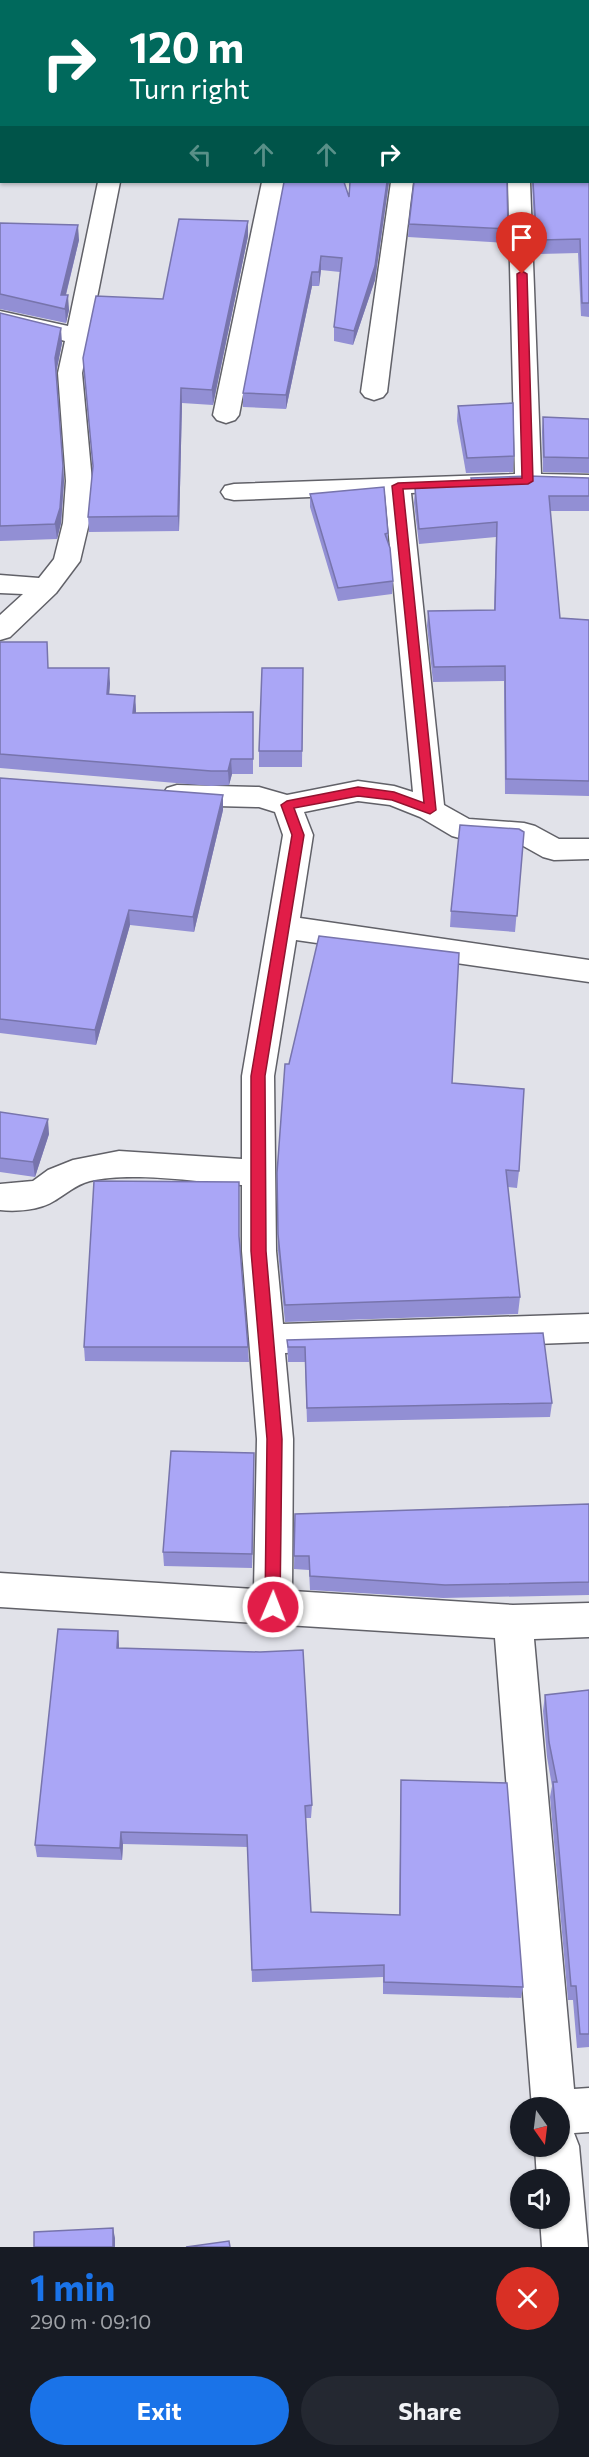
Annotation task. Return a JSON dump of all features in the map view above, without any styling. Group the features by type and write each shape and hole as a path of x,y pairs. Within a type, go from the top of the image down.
{"street":[{"path":"0,631 46,587 66,561 76,523 79,481 70,373 109,183"},
{"path":"226,415 273,183"},
{"path":"374,392 402,183"},
{"path":"519,183 528,481"},
{"path":"0,318 38,325 78,337"},
{"path":"234,492 528,481 589,483"},
{"path":"398,486 430,810"},
{"path":"0,584 46,587"},
{"path":"153,794 211,798 259,797 287,805 358,791 394,796 430,810 463,829 524,833 554,850 589,849"},
{"path":"273,1607 275,1439 259,1251 258,1076 298,835 287,805"},
{"path":"283,927 589,971"},
{"path":"0,1197 10,1198 40,1193 60,1179 85,1169 119,1164 258,1173"},
{"path":"265,1339 589,1328"},
{"path":"0,1590 513,1622 589,1620"},
{"path":"513,1622 553,2097"},
{"path":"570,2111 589,2110"},
{"path":"558,2157 565,2247"}],"building":[{"path":"284,183 344,183 349,197 350,183 387,183 375,266 354,331 334,327 342,258 321,256 319,272 312,272 286,395 243,393"},
{"path":"414,183 507,183 508,229 409,224"},
{"path":"533,183 589,183 589,303 582,303 580,239 541,240 539,231 536,231"},
{"path":"179,219 248,221 212,390 181,388 178,516 88,517 93,466 83,358 96,296 163,299"},
{"path":"0,223 78,225 61,295 68,295 65,309 0,294"},
{"path":"0,313 61,328 55,358 63,466 60,508 55,524 0,526"},
{"path":"513,403 514,456 467,458 458,406"},
{"path":"543,417 589,419 589,458 544,457"},
{"path":"529,476 589,478 589,496 549,496 560,618 589,620 589,781 506,779 505,666 434,667 428,611 495,610 497,522 419,529 415,488 472,484 471,478"},
{"path":"384,487 388,533 385,534 390,548 393,581 338,588 310,494"},
{"path":"0,642 47,642 48,668 109,668 107,694 135,696 133,713 253,712 253,759 231,759 228,771 211,771 0,754"},
{"path":"262,668 303,668 302,751 259,751"},
{"path":"0,778 223,795 193,917 129,910 95,1030 0,1019"},
{"path":"460,825 519,829 524,832 517,916 451,911"},
{"path":"319,936 459,953 452,1083 524,1089 519,1171 506,1170 520,1297 285,1305 278,1234 277,1173 285,1064 289,1064"},
{"path":"0,1112 48,1119 33,1162 0,1158"},
{"path":"94,1181 239,1182 239,1236 248,1347 84,1347"},
{"path":"543,1333 552,1403 307,1408 305,1347 288,1347 287,1340"},
{"path":"171,1451 254,1453 252,1554 163,1552"},
{"path":"589,1504 589,1582 445,1585 310,1576 309,1556 294,1556 295,1514"},
{"path":"58,1629 118,1631 117,1648 260,1652 303,1650 312,1805 305,1806 311,1912 400,1915 401,1780 507,1783 523,1987 384,1982 384,1965 252,1970 247,1835 121,1832 120,1848 35,1845"},
{"path":"589,1690 589,2034 580,2034 576,1986 571,1986 553,1782 557,1782 549,1742 545,1695"},
{"path":"113,2228 113,2247 34,2247 34,2232"},
{"path":"229,2241 230,2247 186,2247"}],"route":[{"path":"273,1607 275,1439 259,1251 258,1076 298,835 287,805 358,791 394,796 430,810 398,486 528,481 522,274"}]}
